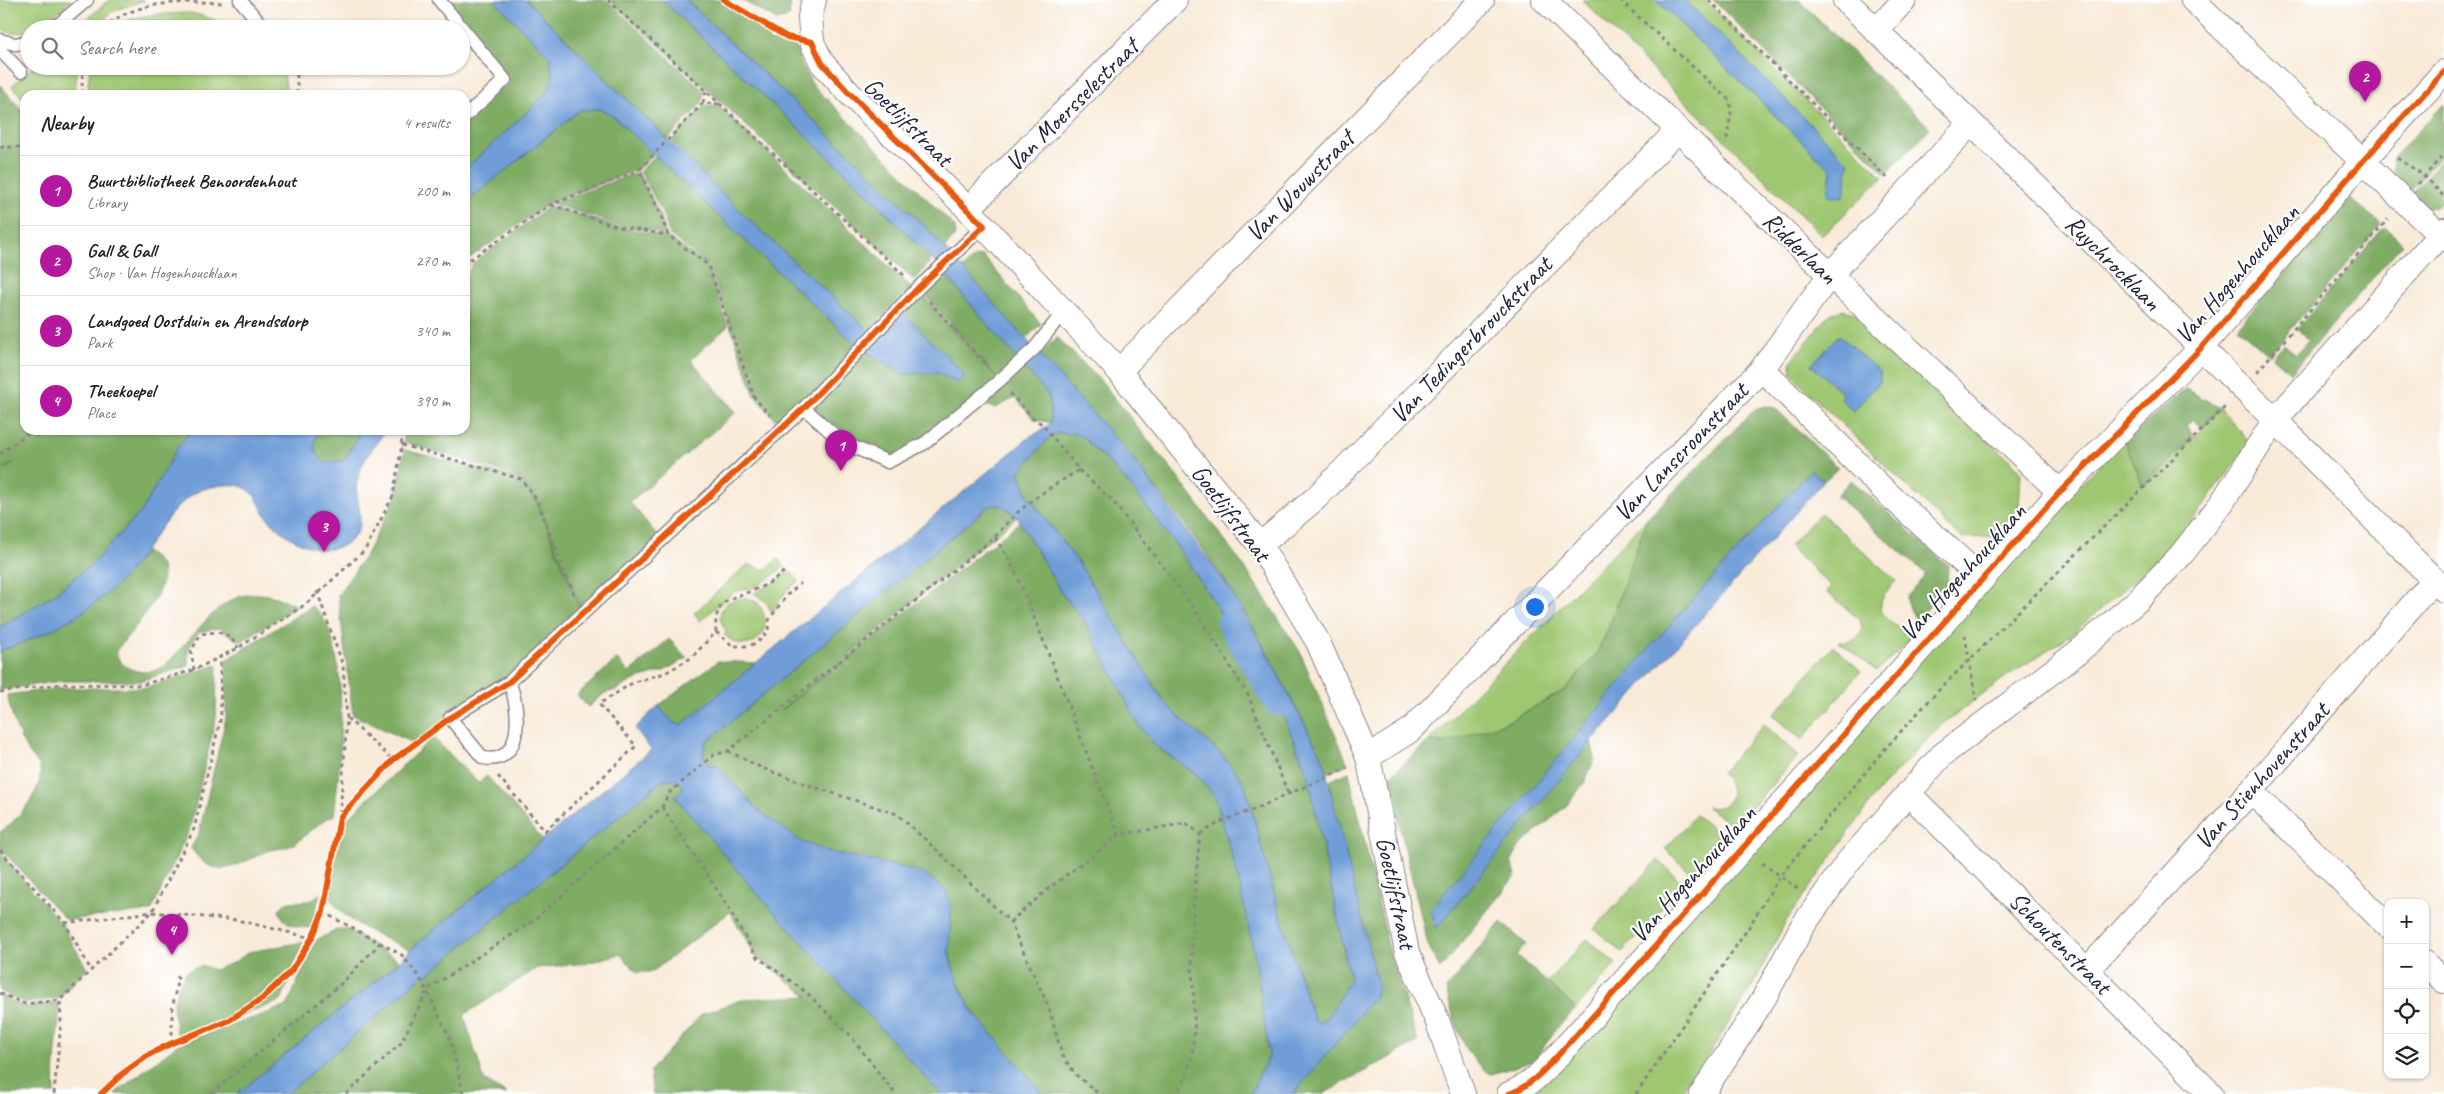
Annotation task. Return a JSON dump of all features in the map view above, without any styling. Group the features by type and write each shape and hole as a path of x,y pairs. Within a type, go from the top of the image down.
{"street":[{"name":"Goetlijfstraat","path":"814,0 810,17 812,42 822,63 848,92 976,217 1119,371 1260,545 1318,642 1368,757 1407,952 1437,1020 1463,1094"},
{"name":"Van Moersselestraat","path":"976,217 1175,0"},
{"name":"Van Wouwstraat","path":"1119,371 1482,0"},
{"name":"Ridderlaan","path":"1544,0 1829,276 2060,492"},
{"name":"Ruychrocklaan","path":"1845,0 2200,349 2275,420 2439,585"},
{"path":"1876,31 1904,0"},
{"path":"1702,1094 1764,998 1802,927 1847,863 1942,755 1979,725 2078,652 2143,594 2180,555 2221,504 2275,420 2443,235 2403,201 2362,162 2201,3"},
{"name":"Van Hogenhoucklaan","path":"1509,1094 1519,1090 1537,1077 1562,1051 2060,492 2200,349 2362,162 2444,72"},
{"name":"Van Lanscroonstraat","path":"1368,757 1411,730 1762,369 1829,276 1903,194 1971,123"},
{"name":"Van Tedingerbrouckstraat","path":"1260,545 1316,498 1678,130"},
{"path":"1762,369 1887,493 1982,579"},
{"name":"Van Stienhovenstraat","path":"2087,970 2439,585"},
{"path":"2251,791 2384,922"},
{"name":"Schoutenstraat","path":"1908,793 2211,1094"},
{"path":"2429,967 2444,981"}],"lane":[{"path":"64,20 87,0"},
{"path":"439,0 456,20"},
{"path":"242,2 257,20"},
{"path":"470,38 505,80 470,112"},
{"path":"0,40 15,44 20,43"},
{"path":"0,50 20,71"},
{"path":"509,682 519,715 514,739 508,753 498,758 483,758 450,718 509,682 804,408 918,288 965,243 976,217"},
{"path":"804,408 842,442 888,462 925,443 999,381 1035,348 1064,311"}],"path":[{"path":"114,20 126,13 154,5 186,0 242,2"},
{"path":"608,0 918,288 999,381 1034,419 1042,424 1055,438 1079,470 1112,500 1192,605 1248,695 1288,793"},
{"path":"1620,0 1730,101 1731,113 1726,145 1732,151"},
{"path":"1709,0 1903,194"},
{"path":"83,75 83,90"},
{"path":"297,75 297,90"},
{"path":"470,257 550,205 639,170 704,103 706,91"},
{"path":"704,103 720,104"},
{"path":"2378,145 2425,176 2444,197"},
{"path":"0,147 20,147"},
{"path":"1636,1094 1748,930 1780,876 1884,750 1969,660 2200,435 2242,390 2444,154"},
{"path":"639,170 668,235"},
{"path":"550,205 619,226 668,235 708,265 754,396 782,427"},
{"path":"0,454 25,435"},
{"path":"0,692 61,684 141,684 194,670 238,648 306,604 365,550 393,496 402,445 401,435"},
{"path":"402,445 521,478 537,500 582,614"},
{"path":"346,1094 401,1043 428,989 533,921 662,807 669,793 714,756 728,751 995,537 1011,517 1035,497 1079,470"},
{"path":"995,537 1007,554 1023,591 1083,748 1119,834"},
{"path":"483,758 544,831 636,746 598,704 634,682 665,673 691,658 716,632 717,613 728,599 772,582 787,568"},
{"path":"716,632 733,646 747,646 757,643 768,631 769,620 787,595 800,583"},
{"path":"101,1094 122,1074 172,1043 228,1021 262,999 292,970 312,938 323,912 340,817 347,718 343,666 318,591"},
{"path":"1960,605 1979,725"},
{"path":"194,670 191,651 201,634 218,632 232,637 238,648"},
{"path":"0,993 25,1004 60,1000 152,912 194,829 221,717 220,658"},
{"path":"347,718 393,760"},
{"path":"340,817 393,760 450,718"},
{"path":"728,751 762,768 897,814 939,852 1010,922 1049,1008 1062,1054 1076,1075 1099,1094"},
{"path":"1200,834 1220,822 1255,810 1288,793 1330,776"},
{"path":"662,807 712,882 756,956 806,992 843,1029 895,1094"},
{"path":"1010,922 1048,889 1119,834 1186,823 1200,834"},
{"path":"1176,1094 1184,1082 1193,1044 1194,1000 1192,964 1200,834"},
{"path":"1743,848 1819,903"},
{"path":"0,850 65,922 91,970"},
{"path":"65,922 152,912 237,920 312,938"},
{"path":"323,912 402,955 422,980 428,989 451,1042 463,1094"},
{"path":"212,1094 343,982 380,943"},
{"path":"172,1043 172,1011 178,976"},
{"path":"54,1094 61,1022 60,1000"}],"green space":[{"path":"0,0 71,0 49,20 20,20 20,32 11,33 0,29"},
{"path":"109,0 145,0 111,12 104,20 86,20"},
{"path":"443,0 494,0 550,57 553,78 549,90 531,109 470,164 470,114 510,82 470,33 470,20 459,20"},
{"path":"526,0 607,0 704,91 702,103 668,139"},
{"path":"610,0 662,0 865,191 932,259 915,281"},
{"path":"686,0 723,0 764,32 795,43 802,65 812,84 955,227 955,235 945,248 923,224"},
{"path":"742,0 791,0 789,17 777,20"},
{"path":"1582,0 1656,0 1831,170 1849,163 1685,0 1705,0 1883,177 1822,236"},
{"path":"1713,0 1799,0 1930,128 1886,174"},
{"path":"190,13 214,20 129,20 160,14"},
{"path":"24,75 77,75 75,90 20,90 20,95 12,86"},
{"path":"89,75 284,75 286,90 91,90 88,85"},
{"path":"0,85 20,108 20,435 47,435 40,442 48,435 188,435 179,445 141,512 91,565 52,596 0,627 0,472 14,463 0,470"},
{"path":"2444,104 2444,152 2408,193 2394,178 2392,159"},
{"path":"705,105 719,106 911,287 869,331 743,214 671,141"},
{"path":"600,109 613,116 654,154 638,169 550,203 470,258 470,199 580,110"},
{"path":"656,156 857,346 902,374 938,373 956,383 963,378 962,373 904,314 923,295 999,381 924,442 887,461 859,450 804,407 782,427 755,396 709,265 670,235 662,212 640,171"},
{"path":"2444,157 2444,198 2437,207 2423,208 2410,195"},
{"path":"638,172 659,213 666,234 619,225 553,204"},
{"path":"2349,197 2381,224 2269,355 2237,327"},
{"path":"550,206 619,227 668,237 707,265 728,326 691,360 736,412 630,502 661,540 583,613 537,500 522,478 404,442 404,435 470,435 470,270 474,262"},
{"path":"2384,227 2403,243 2291,373 2272,357 2284,344 2296,355 2309,340 2297,329"},
{"path":"983,256 1041,324 1025,339 962,269 975,257"},
{"path":"946,276 1049,396 1051,423 1034,419 1015,398 995,408 974,402 999,380 925,294"},
{"path":"1843,310 1855,313 2021,471 2019,508 1992,537 1961,538 1798,382 1792,374 1791,361 1830,314","holes":["1880,372 1880,381 1854,411 1842,393"]},
{"path":"1057,337 1102,382 1179,479 1243,565 1299,650 1348,764 1328,773 1323,759 1276,668 1224,580 1182,521 1136,464 1039,355"},
{"path":"2186,389 2220,408 2202,428 2192,419 2186,426 2194,436 2143,486 2124,440"},
{"path":"1765,406 1775,408 1838,468 1824,481 1811,470 1649,648 1436,929 1591,742 1595,758 1584,783 1567,805 1519,847 1511,862 1516,875 1440,969 1428,945 1388,778 1429,741 1443,744 1507,722 1565,690 1597,653 1608,630 1647,519 1755,409"},
{"path":"2220,408 2250,443 2174,546 2071,635 2007,676 1941,725 1879,790 1786,921 1753,985 1709,1054 1680,1094 1533,1094 2029,537 2124,440 2143,486 2196,436"},
{"path":"1058,433 1077,434 1084,438 1126,481 1179,549 1253,663 1286,722 1308,774 1350,980 1330,1014 1320,1023 1314,1021 1277,904 1245,785 1217,751 1165,703 1076,559 1028,496 1019,472 1047,440"},
{"path":"318,435 357,435 358,437 344,460 326,463 316,452"},
{"path":"405,450 521,479 536,500 582,614 509,682 417,745 353,715 338,595 367,553 395,498"},
{"path":"1851,480 1948,565 1947,585 1917,621 1908,606 1907,597 1926,574 1836,496"},
{"path":"995,504 1002,505 1017,517 781,710 1020,522 1061,592 1085,622 1140,727 1157,747 1197,775 1215,796 1237,873 1257,967 1269,1056 1250,1094 1043,1094 998,1044 971,1006 952,966 949,945 903,867 839,855 803,843 767,818 714,764 711,767 703,758 705,743 989,506"},
{"path":"1821,513 1896,581 1882,600 1883,614 1894,625 1913,637 1877,671 1839,642 1847,642 1859,636 1862,629 1860,620 1827,592 1831,586 1789,546"},
{"path":"1647,519 1608,630 1597,653 1565,690 1507,722 1443,744 1429,741"},
{"path":"145,551 159,562 163,573 156,596 140,621 116,651 122,663 133,670 146,672 164,666 206,620 232,600 242,596 264,594 297,606 240,642 219,628 199,632 188,650 188,666 140,681 60,681 0,690 0,651 63,624 81,613 114,587"},
{"path":"778,559 785,566 758,586 734,592 700,621 694,613 748,564 764,570"},
{"path":"789,570 799,581 786,591 772,613 766,602 754,593 778,581"},
{"path":"746,598 758,603 764,614 765,624 763,633 758,640 750,644 742,644 733,641 724,634 727,632 721,619 721,613 726,604"},
{"path":"312,606 325,621 334,644 339,673 341,704 339,767 334,815 285,848 271,850 227,868 209,865 200,859 191,848 199,833 226,718 226,660"},
{"path":"669,639 687,658 664,671 634,680 616,690 605,693 588,707 577,695 617,659 629,673"},
{"path":"1833,646 1861,671 1802,740 1773,715"},
{"path":"718,661 756,663 681,725 674,723 658,706"},
{"path":"217,665 216,718 190,828 151,911 66,920 0,848 0,832 14,821 29,803 39,783 41,773 39,765 28,752 20,737 7,695 61,688 145,688"},
{"path":"1764,724 1798,756 1734,827 1707,807 1716,808 1727,803 1730,798 1730,786 1721,773"},
{"path":"433,737 478,783 487,776 543,840 410,950 375,934 352,920 334,903 329,893 343,826 351,815"},
{"path":"1349,772 1390,954 1418,1042 1323,1094 1293,1094 1357,1018 1330,780"},
{"path":"664,779 677,779 684,788 675,796 941,1094 653,1094 650,1071 702,1014 744,999 808,996 756,957 730,912 652,972 637,972 620,954 587,963 537,968 464,1015 484,1080 507,1094 287,1094 423,975 427,975"},
{"path":"1696,815 1725,838 1693,875 1665,849"},
{"path":"0,853 63,926 87,969 59,998 25,1003 0,991"},
{"path":"1658,860 1684,884 1622,952 1594,929"},
{"path":"320,893 312,928 291,925 281,915 279,910 286,902 311,901"},
{"path":"1501,922 1526,944 1517,955 1576,1009 1556,1029 1534,1061 1491,1074 1481,1067 1466,1048 1456,1024 1446,989"},
{"path":"339,929 347,929 400,961 237,1094 114,1094 178,1044 287,1006 316,940"},
{"path":"1587,939 1616,964 1576,1009 1547,982"},
{"path":"303,942 281,1001 177,1038 173,1005 179,984 186,973 193,968 204,966 214,970 233,963 249,952"},
{"path":"0,995 25,1007 59,1002 54,1071 55,1094 2,1094 0,1091"}],"water":[{"path":"494,0 526,0 743,214 869,331 879,338 904,314 963,373 963,378 957,383 938,373 902,374 857,346 613,116 600,109 580,110 470,199 470,164 549,90 553,78 550,57"},
{"path":"662,0 686,0 923,224 1130,455 1224,581 1260,641 1323,759 1378,986 1374,998 1293,1094 1250,1094 1269,1055 1257,967 1237,873 1215,796 1197,775 1157,747 1140,727 1085,622 1061,592 1017,517 1002,505 989,506 705,743 703,758 710,766 715,764 758,810 802,842 833,853 903,867 925,874 946,891 951,907 949,955 960,989 973,1012 1043,1094 941,1094 753,889 675,796 684,788 677,779 664,779 427,975 423,975 287,1094 237,1094 400,961 410,950 651,750 635,728 658,706 674,723 681,725 1031,436 1051,423 1049,396 932,259 865,191","holes":["1057,433 1077,434 1084,438 1126,481 1179,549 1253,663 1286,722 1308,774 1350,979 1330,1014 1320,1023 1314,1021 1277,904 1245,785 1217,751 1165,703 1076,559 1028,496 1019,472 1047,440"]},
{"path":"1656,0 1685,0 1849,163 1844,197 1828,195 1831,170"},
{"path":"1839,335 1880,372 1880,381 1854,411 1841,399 1842,393 1811,365"},
{"path":"188,435 318,435 315,444 316,452 326,463 344,460 357,435 382,435 368,454 358,475 359,527 351,540 341,547 318,549 294,540 274,525 266,516 254,495 247,489 227,485 204,489 189,497 180,505 162,525 132,568 104,596 55,628 0,651 0,627 52,596 91,565 141,512 179,445"},
{"path":"1811,470 1824,481 1591,742 1436,929 1431,909 1649,648"}],"waterway":[{"path":"1229,623 1277,704"}],"cycle path":[{"path":"101,1094 122,1074 150,1054 172,1043 228,1021 262,999 292,970 312,938 323,912 340,817 393,760 450,718 509,682 804,408 918,288 984,226 848,92 822,63 812,42 787,37 724,0"},
{"path":"1509,1094 1531,1081 1562,1051 2060,492 2200,349 2362,162 2444,72"}],"place":[{"name":"Gall & Gall","path":"2365,102"},
{"name":"Buurtbibliotheek Benoordenhout","path":"841,471"},
{"name":"Landgoed Oostduin en Arendsdorp","path":"324,552"},
{"name":"Theekoepel","path":"172,955"}]}
